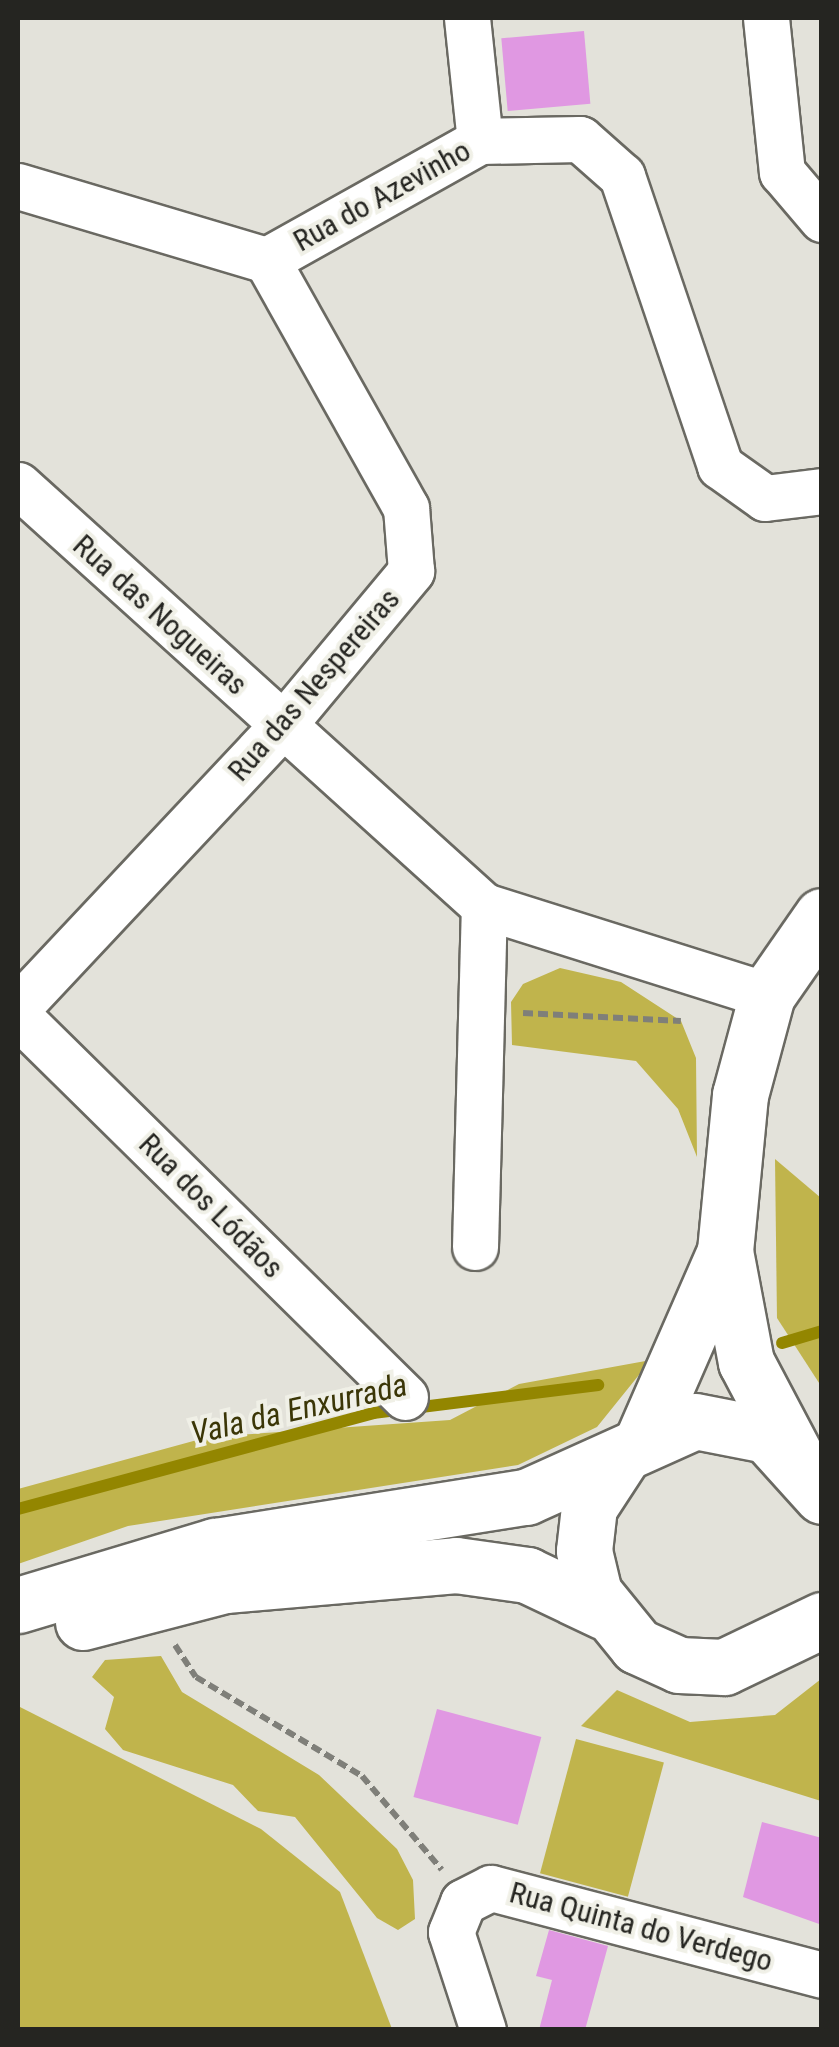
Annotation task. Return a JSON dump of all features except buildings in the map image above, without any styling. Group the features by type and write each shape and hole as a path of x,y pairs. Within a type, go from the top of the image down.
{"main road":[{"path":"812,1478 746,1362 725,1251 740,1094 767,995 822,916"},
{"path":"725,1251 634,1446 598,1487 585,1529 588,1572 605,1612 636,1646 678,1665 724,1667 804,1630 822,1589"},
{"path":"18,1605 214,1546 526,1497 677,1424 732,1422 812,1478"},
{"path":"18,1641 225,1585 376,1568 506,1570 605,1612"}],"street":[{"path":"467,18 480,142"},
{"path":"766,18 782,172 822,219"},
{"name":"Rua do Azevinho","path":"18,186 267,260 480,142 580,138 613,160 720,466 766,498 822,491"},
{"name":"Rua das Nespereiras","path":"18,1008 282,726 400,592 414,547 406,508 267,260"},
{"name":"Rua das Nogueiras","path":"18,485 484,906 767,995"},
{"path":"475,1247 484,906"},
{"name":"Rua dos Lódãos","path":"18,1016 404,1397"},
{"name":"Rua Quinta do Verdego","path":"463,1902 507,1890 822,1975"},
{"path":"463,1902 451,1932 483,2030"}],"path":[{"path":"512,1013 681,1020"},
{"path":"174,1639 185,1668 362,1776 463,1902"}],"shaded area":[{"path":"560,968 621,982 681,1021 696,1058 697,1157 678,1109 636,1061 512,1045 511,1002 523,984"},
{"path":"775,1159 821,1198 821,1386 777,1318"},
{"path":"651,1360 597,1427 518,1465 128,1526 18,1564 18,1489 208,1437 450,1420 519,1384"},
{"path":"161,1656 182,1692 319,1775 397,1849 413,1880 415,1919 398,1930 377,1918 295,1817 258,1811 233,1785 123,1750 105,1729 114,1697 92,1677 105,1660"},
{"path":"821,1679 821,1801 581,1726 617,1690 690,1722 775,1715"},
{"path":"18,1706 261,1829 340,1892 392,2029 18,2029"},
{"path":"576,1739 664,1763 628,1897 540,1873"}],"waterway":[{"name":"Vala da Enxurrada","path":"782,1343 822,1331"},
{"name":"Vala da Enxurrada","path":"18,1509 373,1413 598,1385"}]}
